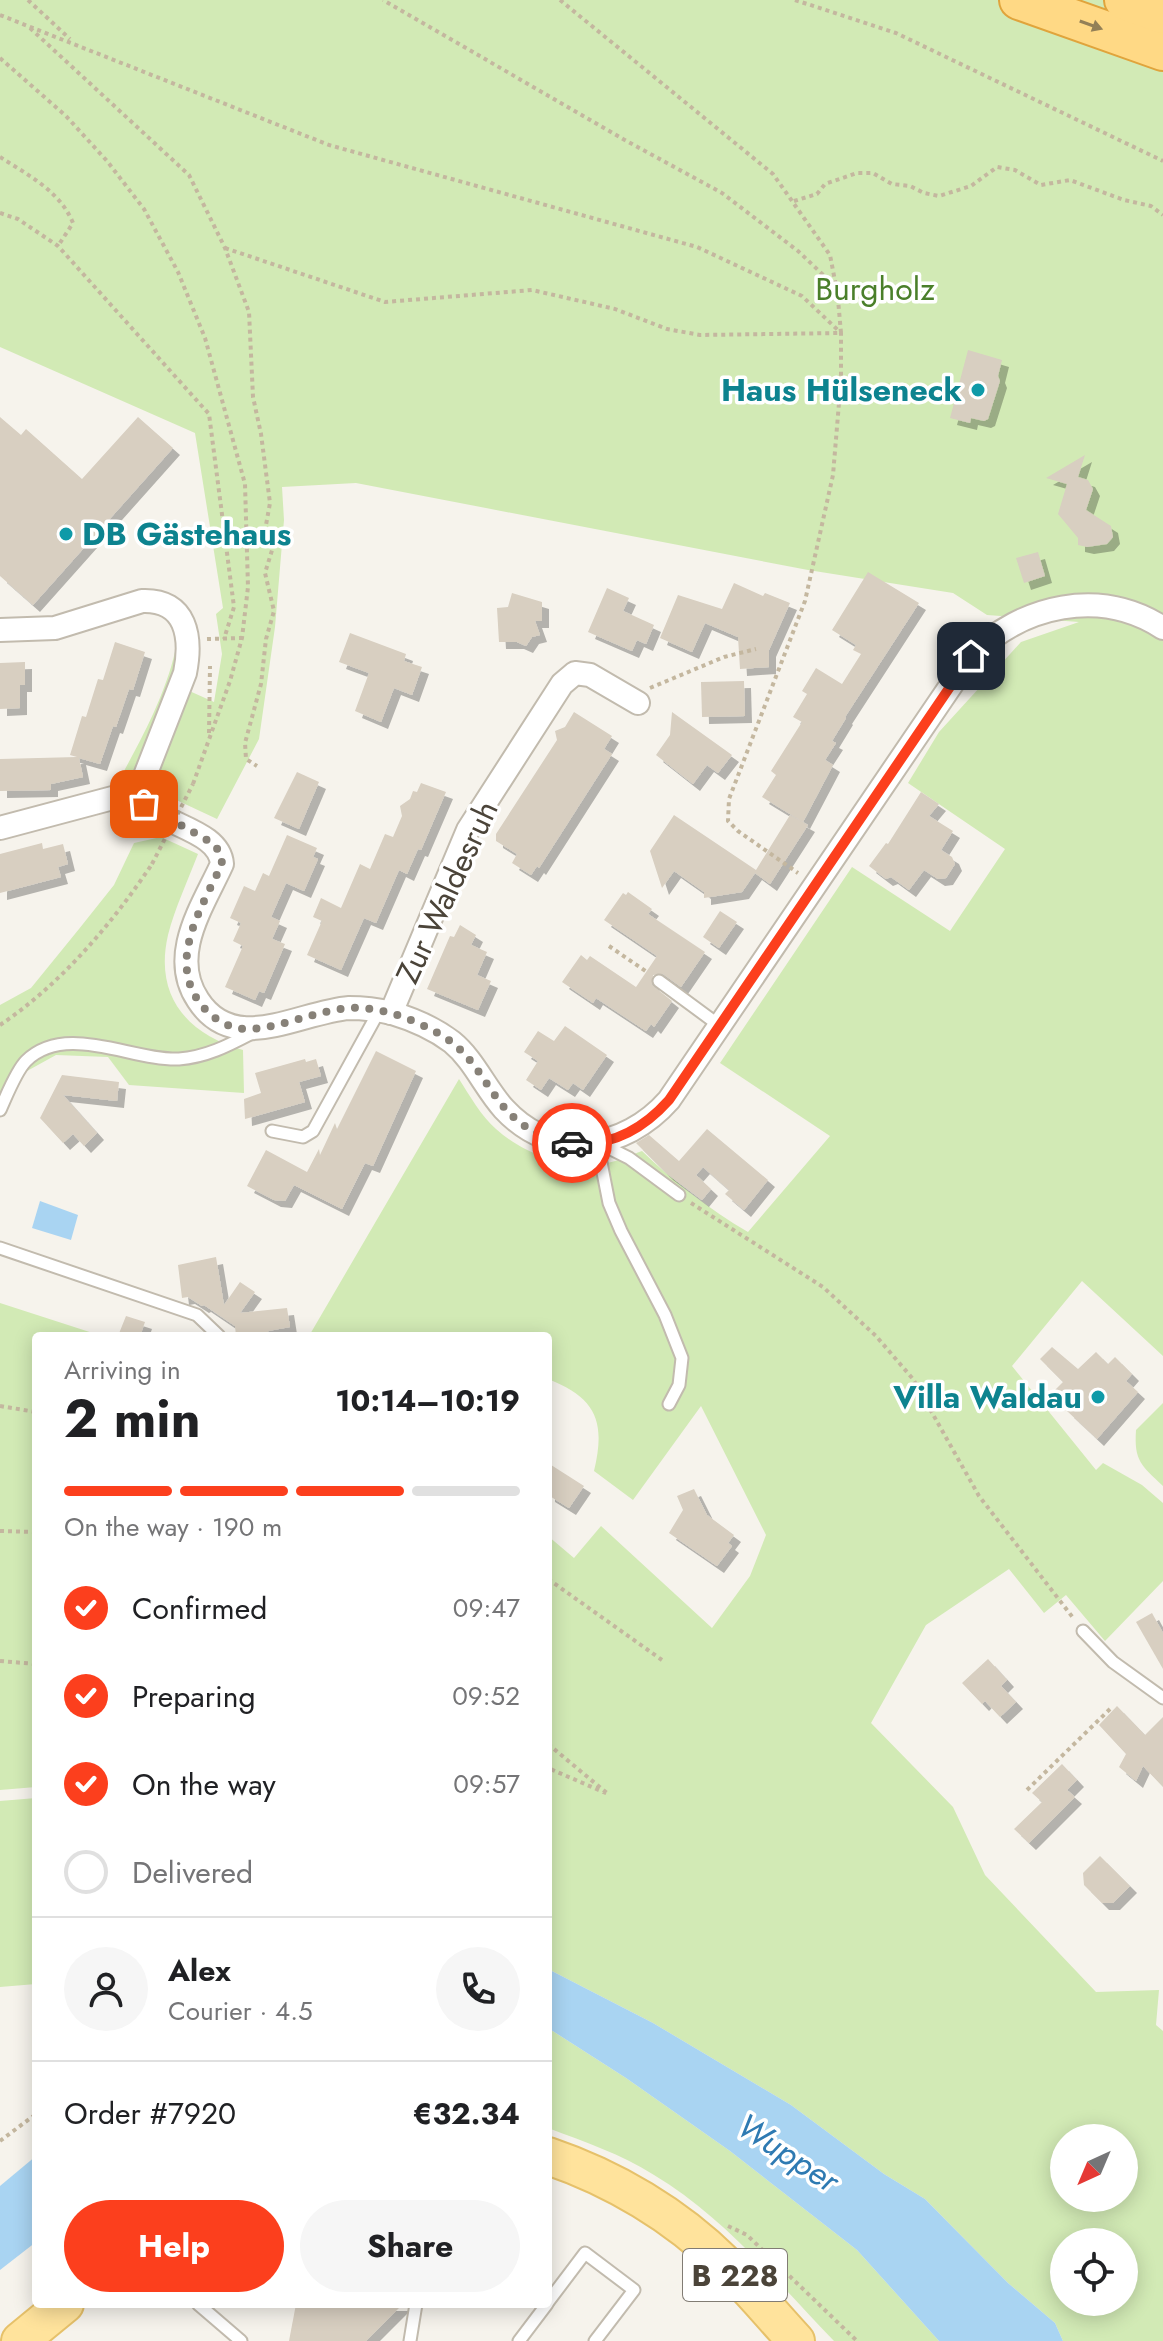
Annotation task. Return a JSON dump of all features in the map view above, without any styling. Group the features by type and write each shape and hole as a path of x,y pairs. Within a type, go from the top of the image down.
{"highway":[{"path":"1019,0 1163,51"},
{"path":"1124,0 1163,14"}],"main road":[{"name":"B 228","path":"552,2157 586,2169 617,2185 680,2226 724,2263 796,2341"},
{"path":"20,2341 53,2321"}],"street":[{"path":"0,630 55,628 142,601 156,600 177,614 185,626 188,639 187,664 181,685 139,791 0,828"},
{"name":"Zur Waldesruh","path":"139,791 144,804 214,844 221,855 222,864 193,928 185,967 194,994 211,1016 224,1024 243,1029 261,1028 348,1008 385,1012 417,1023 451,1042 466,1056 503,1107 519,1123 558,1141 578,1144 597,1142 637,1130 669,1100 962,668 988,639 1032,615 1077,604 1101,605 1125,611 1150,619 1163,628"},
{"name":"Zur Waldesruh","path":"385,1012 468,830 562,684 575,673 590,675 638,703"}],"lane":[{"path":"659,981 720,1026"},
{"name":"Zur Waldesruh","path":"272,1131 303,1137 313,1131 385,1012"},
{"name":"Zur Waldesruh","path":"0,1110 25,1062 50,1046 81,1044 179,1059 214,1053 261,1028"},
{"path":"597,1142 629,1158 679,1195"},
{"path":"597,1142 609,1203 665,1315 682,1358 679,1385 669,1404"},
{"path":"0,1248 197,1315 215,1332"},
{"path":"1083,1631 1113,1662 1163,1698"},
{"path":"552,2296 585,2253 634,2290 595,2341"},
{"path":"203,2308 237,2338"},
{"path":"410,2341 417,2308"},
{"path":"519,2341 543,2308"}],"path":[{"path":"28,0 74,42"},
{"path":"383,0 722,193 798,251 837,288"},
{"path":"560,0 773,174 830,255 841,333 841,379 833,475 805,601 729,799 728,821 815,885"},
{"path":"795,0 896,33 1163,161"},
{"path":"0,15 329,145 697,247 802,296 841,333"},
{"path":"28,26 189,175 225,248 249,312 253,397 270,503 266,525 273,547 265,573 274,611 266,639 261,684 245,743 246,759 257,766"},
{"path":"0,58 66,116 107,161 144,209 178,272 205,338 245,484 248,587 242,638 230,681 193,784 152,864 133,892 78,956 0,1025"},
{"path":"0,157 41,184 66,206 73,223 58,246"},
{"path":"794,201 817,194 825,184 857,173 873,173 892,184 910,186 939,196 971,186 997,167 1015,170 1041,185 1070,180 1124,200 1151,206 1163,215"},
{"path":"0,213 18,219 58,246 209,414 234,607 224,639 242,638"},
{"path":"225,248 385,302 532,290 615,309 667,329 700,335 841,333"},
{"path":"638,703 652,686 724,657 756,649"},
{"path":"609,946 659,981"},
{"path":"679,1195 823,1287 876,1336 913,1379 979,1496 1083,1631"},
{"path":"0,1406 32,1411"},
{"path":"0,1531 32,1532"},
{"path":"552,1582 662,1660"},
{"path":"0,1661 32,1664"},
{"path":"1027,1790 1110,1709"},
{"path":"552,1747 608,1794 552,1770"},
{"path":"0,2141 32,2117"},
{"path":"725,2224 747,2235 857,2341"}],"green space":[{"name":"Burgholz","path":"0,0 1163,0 1163,1356 1082,1281 1012,1366 1096,1470 1103,1463 1142,1485 1163,1503 1163,1581 1105,1641 1066,1595 1044,1613 1009,1569 926,1625 871,1723 953,1807 985,1875 1096,1992 1159,1990 1156,2025 1163,2031 1163,2341 1063,2341 1055,2323 1008,2283 925,2199 884,2174 791,2105 653,2023 552,1971 552,1539 574,1558 601,1526 712,1628 750,1576 766,1535 701,1406 633,1500 594,1471 599,1438 594,1413 577,1394 552,1381 552,1332 311,1332 459,1079 491,1124 520,1146 563,1162 593,1165 642,1151 692,1194 748,1232 830,1136 720,1063 852,867 950,931 1005,849 908,783 939,732 1021,642 1079,622 987,615 953,593 808,570 356,483 282,487 284,520 275,627 259,739 217,819 155,790 114,789 159,700 177,643 176,685 214,702 222,654 216,614 223,608 195,433 0,347"},
{"path":"161,837 198,854 168,935 165,957 171,994 191,1023 223,1043 243,1050 244,1093 129,1085 108,1057 56,1055 9,1081 0,1094 0,1005 31,988 114,885 134,843"},
{"path":"0,1303 90,1332 32,1332 32,1787 0,1790"},
{"path":"1163,1403 1163,1486 1140,1462 1136,1430"},
{"path":"32,1798 32,1984 0,1987 0,1801"},
{"path":"552,2031 730,2151 857,2250 939,2341 834,2341 704,2210 654,2175 602,2149 552,2130"}],"water":[{"path":"40,1201 78,1215 71,1240 32,1228"},
{"name":"Wupper","path":"552,1971 653,2023 791,2105 884,2174 925,2199 1008,2283 1055,2323 1063,2341 939,2341 857,2250 730,2151 552,2031"},
{"path":"32,2159 32,2245 0,2270 0,2186"}],"building":[{"name":"Haus Hülseneck","path":"968,350 1002,360 998,376 1000,381 988,419 971,418 970,423 950,418"},
{"path":"0,417 21,435 26,429 82,479 138,417 173,448 33,605 0,576"},
{"path":"1085,455 1078,477 1088,480 1093,489 1086,510 1111,526 1113,537 1107,544 1087,547 1078,545 1078,538 1058,514 1067,484 1046,478"},
{"path":"1038,552 1045,576 1024,583 1016,558"},
{"path":"868,572 919,603 832,741 836,743 825,760 833,765 803,822 762,797 776,775 771,771 802,722 793,717 807,694 802,691 816,668 842,684 861,654 853,650 856,645 832,630"},
{"path":"734,583 763,596 765,593 790,603 769,650 769,667 740,669 738,637 705,623 692,652 660,638 678,595 722,609"},
{"path":"607,588 629,598 623,611 654,625 646,644 637,640 632,651 588,632"},
{"path":"512,593 542,602 542,621 535,621 540,635 532,637 526,646 517,642 499,642 497,608 508,607"},
{"path":"350,633 406,654 404,661 422,667 412,695 394,688 381,722 355,711 369,673 339,662"},
{"path":"115,642 145,652 133,690 129,689 100,764 79,758 83,777 51,784 51,790 0,791 0,759 77,757 70,755 82,716 86,717 98,679 103,680"},
{"path":"25,662 25,685 20,685 20,708 0,709 0,663"},
{"path":"744,681 745,716 702,717 701,682"},
{"path":"574,712 612,736 604,749 612,754 539,868 537,866 531,875 512,863 517,854 496,841 496,834 557,740 555,731 565,727"},
{"path":"672,712 732,755 718,773 707,765 693,784 656,755 670,735"},
{"path":"297,772 319,782 299,829 274,818"},
{"path":"421,783 446,792 421,850 418,849 407,874 399,870 376,923 364,918 341,970 307,955 322,921 313,917 321,898 341,908 360,864 370,869 385,834 393,837 402,816 400,806 410,799 413,791 417,792"},
{"path":"921,792 939,804 929,816 953,831 941,850 952,857 955,864 946,878 938,879 924,870 909,890 891,877 886,879 869,866 888,844"},
{"path":"674,815 756,870 790,815 808,825 770,884 755,873 742,892 704,898 704,892 674,871 662,888 650,851"},
{"path":"287,835 317,848 313,857 318,859 304,891 286,883 271,917 280,921 272,939 285,944 264,993 259,991 255,1000 225,987 243,946 233,941 241,923 230,918 244,886 255,891 263,873 269,876"},
{"path":"42,843 43,849 63,844 68,864 58,867 61,877 0,893 0,854"},
{"path":"628,892 652,909 648,914 705,952 681,987 663,974 653,975 652,985 672,1001 654,1027 651,1024 646,1031 596,998 593,1003 562,982 581,955 587,960 590,956 636,987 657,956 604,920 623,893 626,895"},
{"path":"720,911 737,922 719,948 703,937"},
{"path":"460,925 476,935 471,945 487,952 477,975 491,981 478,1010 427,989 450,936 454,937"},
{"path":"565,1026 607,1055 583,1090 573,1083 568,1090 549,1078 541,1090 526,1080 538,1061 524,1052 538,1031 554,1041"},
{"path":"376,1051 416,1071 373,1166 365,1163 342,1209 294,1185 285,1201 274,1200 247,1186 266,1150 307,1172 319,1149 320,1155 335,1123 337,1129"},
{"path":"305,1059 306,1062 316,1059 321,1076 299,1082 305,1102 245,1119 244,1099 261,1093 255,1073"},
{"path":"62,1075 119,1082 117,1101 63,1095 97,1133 84,1146 73,1134 63,1143 40,1118"},
{"path":"707,1129 768,1180 744,1210 725,1194 729,1190 703,1167 696,1175 711,1189 702,1200 666,1173 636,1143 649,1135 679,1161"},
{"path":"216,1257 224,1305 240,1282 255,1292 240,1313 287,1308 290,1327 268,1332 236,1332 235,1326 204,1305 188,1297 182,1298 178,1265"},
{"path":"126,1316 145,1322 141,1332 120,1332"},
{"name":"Villa Waldau","path":"1052,1347 1078,1369 1096,1352 1108,1364 1115,1357 1132,1374 1126,1381 1138,1392 1097,1439 1067,1411 1072,1406 1055,1390 1063,1382 1040,1359"},
{"path":"552,1466 584,1486 569,1508 552,1497"},
{"path":"694,1489 707,1515 734,1535 728,1543 732,1546 717,1566 669,1533 683,1510 677,1496"},
{"path":"1152,1613 1163,1633 1163,1669 1136,1622"},
{"path":"988,1659 1007,1680 1001,1686 1016,1702 1000,1717 962,1683"},
{"path":"1117,1706 1145,1735 1163,1717 1163,1787 1143,1766 1136,1781 1119,1767 1126,1754 1099,1725"},
{"path":"1062,1764 1077,1780 1067,1790 1075,1797 1029,1843 1014,1829 1042,1802 1032,1793"},
{"path":"1100,1856 1130,1886 1113,1903 1102,1903 1084,1885 1083,1873"},
{"path":"295,2308 399,2308 366,2341 289,2341"}],"way so far":[{"path":"144,804 214,844 221,855 222,864 193,928 185,967 194,994 211,1016 224,1024 243,1029 261,1028 348,1008 391,1013 438,1033 451,1042 466,1056 503,1107 519,1123 539,1134 572,1143"}],"place":[{"name":"Haus Hülseneck","path":"978,390"},
{"name":"DB Gästehaus","path":"66,534"},
{"name":"Villa Waldau","path":"1098,1397"}],"route":[{"path":"572,1143 597,1142 637,1130 669,1100 971,656"}]}
